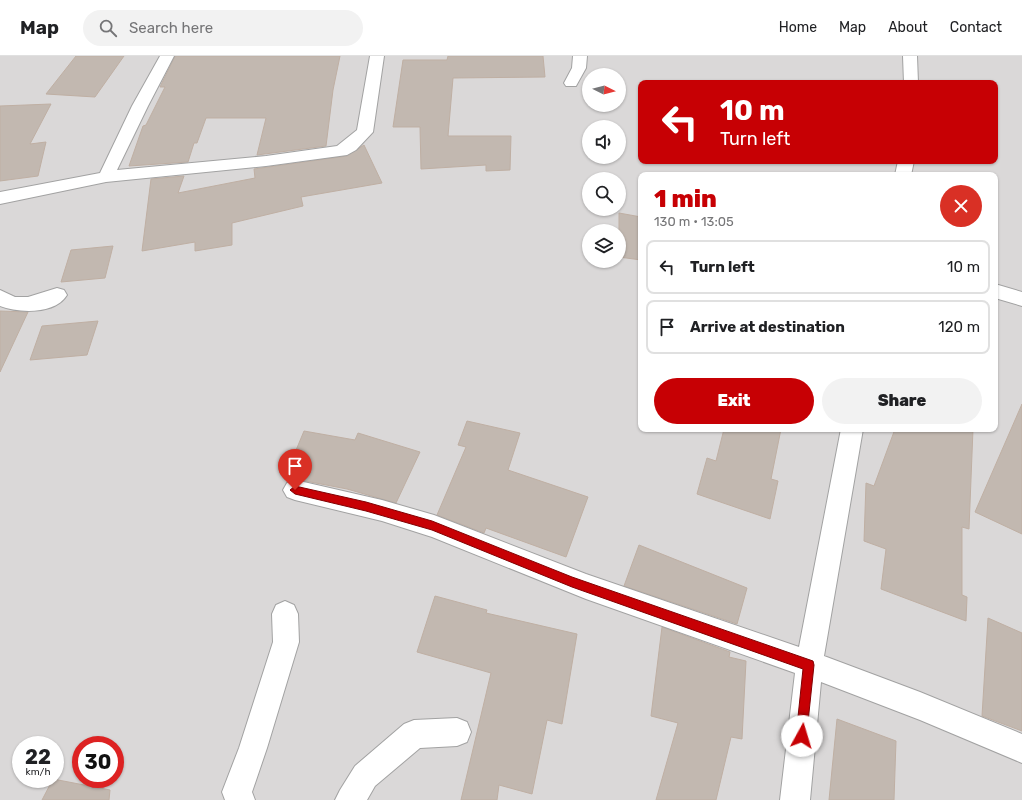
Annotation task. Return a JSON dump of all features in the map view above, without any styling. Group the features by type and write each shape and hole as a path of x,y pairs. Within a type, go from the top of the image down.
{"street":[{"path":"106,177 140,106 167,56"},
{"path":"0,198 106,177 266,161 341,151 350,146 365,132 377,56"},
{"path":"571,83 579,68 580,56"},
{"path":"910,56 911,80"},
{"path":"998,292 1022,299"},
{"path":"0,297 12,304 20,306 48,300 58,295"},
{"path":"795,800 809,665 851,432"},
{"path":"295,490 366,506 432,526 572,582 809,665 967,724 1022,749"},
{"path":"240,800 237,792 253,748 270,689 286,642 285,614"},
{"path":"350,800 365,776 414,734 457,732"}],"shaded area":[{"path":"0,56 1022,56 1022,800 0,800"}],"building":[{"path":"76,56 124,56 95,97 46,94"},
{"path":"175,56 340,56 333,90 326,146 257,155 266,118 206,118 197,143 194,143 188,162 129,166 143,126 146,125 165,87 160,87"},
{"path":"448,56 543,56 545,77 453,78 448,136 511,136 510,170 486,171 486,165 421,169 420,127 393,127 403,60 447,60"},
{"path":"51,104 30,144 46,142 38,176 0,181 0,106"},
{"path":"364,145 382,183 301,197 303,206 232,223 232,245 195,251 195,242 142,251 151,179 184,176 178,193 255,178 254,169 347,156"},
{"path":"626,214 638,216 638,260 626,258 626,224 619,224 619,216 626,216"},
{"path":"113,246 105,278 61,282 71,250"},
{"path":"0,311 28,312 0,372"},
{"path":"98,321 87,355 30,360 42,326"},
{"path":"1022,404 1022,534 975,512"},
{"path":"467,421 520,433 508,470 588,497 566,557 486,528 484,533 437,515 466,447 458,445"},
{"path":"304,431 355,440 358,433 420,452 396,503 347,489 295,479 284,479"},
{"path":"723,432 780,432 771,479 778,481 770,519 697,494 707,458 716,461"},
{"path":"894,432 973,432 969,529 962,527 962,595 967,597 966,621 881,589 886,549 864,541 866,483 874,486"},
{"path":"639,545 747,588 737,624 624,586"},
{"path":"435,596 487,610 486,613 577,634 562,724 547,720 532,794 499,785 497,800 461,800 491,673 417,652"},
{"path":"988,618 1022,633 1022,731 982,716"},
{"path":"662,627 730,652 729,657 746,661 742,739 731,737 716,800 656,800 678,723 651,716"},
{"path":"837,719 896,741 894,800 829,800"},
{"path":"64,781 72,783 72,788 100,788 110,790 109,800 42,800 48,788 64,788"}],"route":[{"path":"295,490 366,506 432,526 572,582 809,665 802,736"}]}
